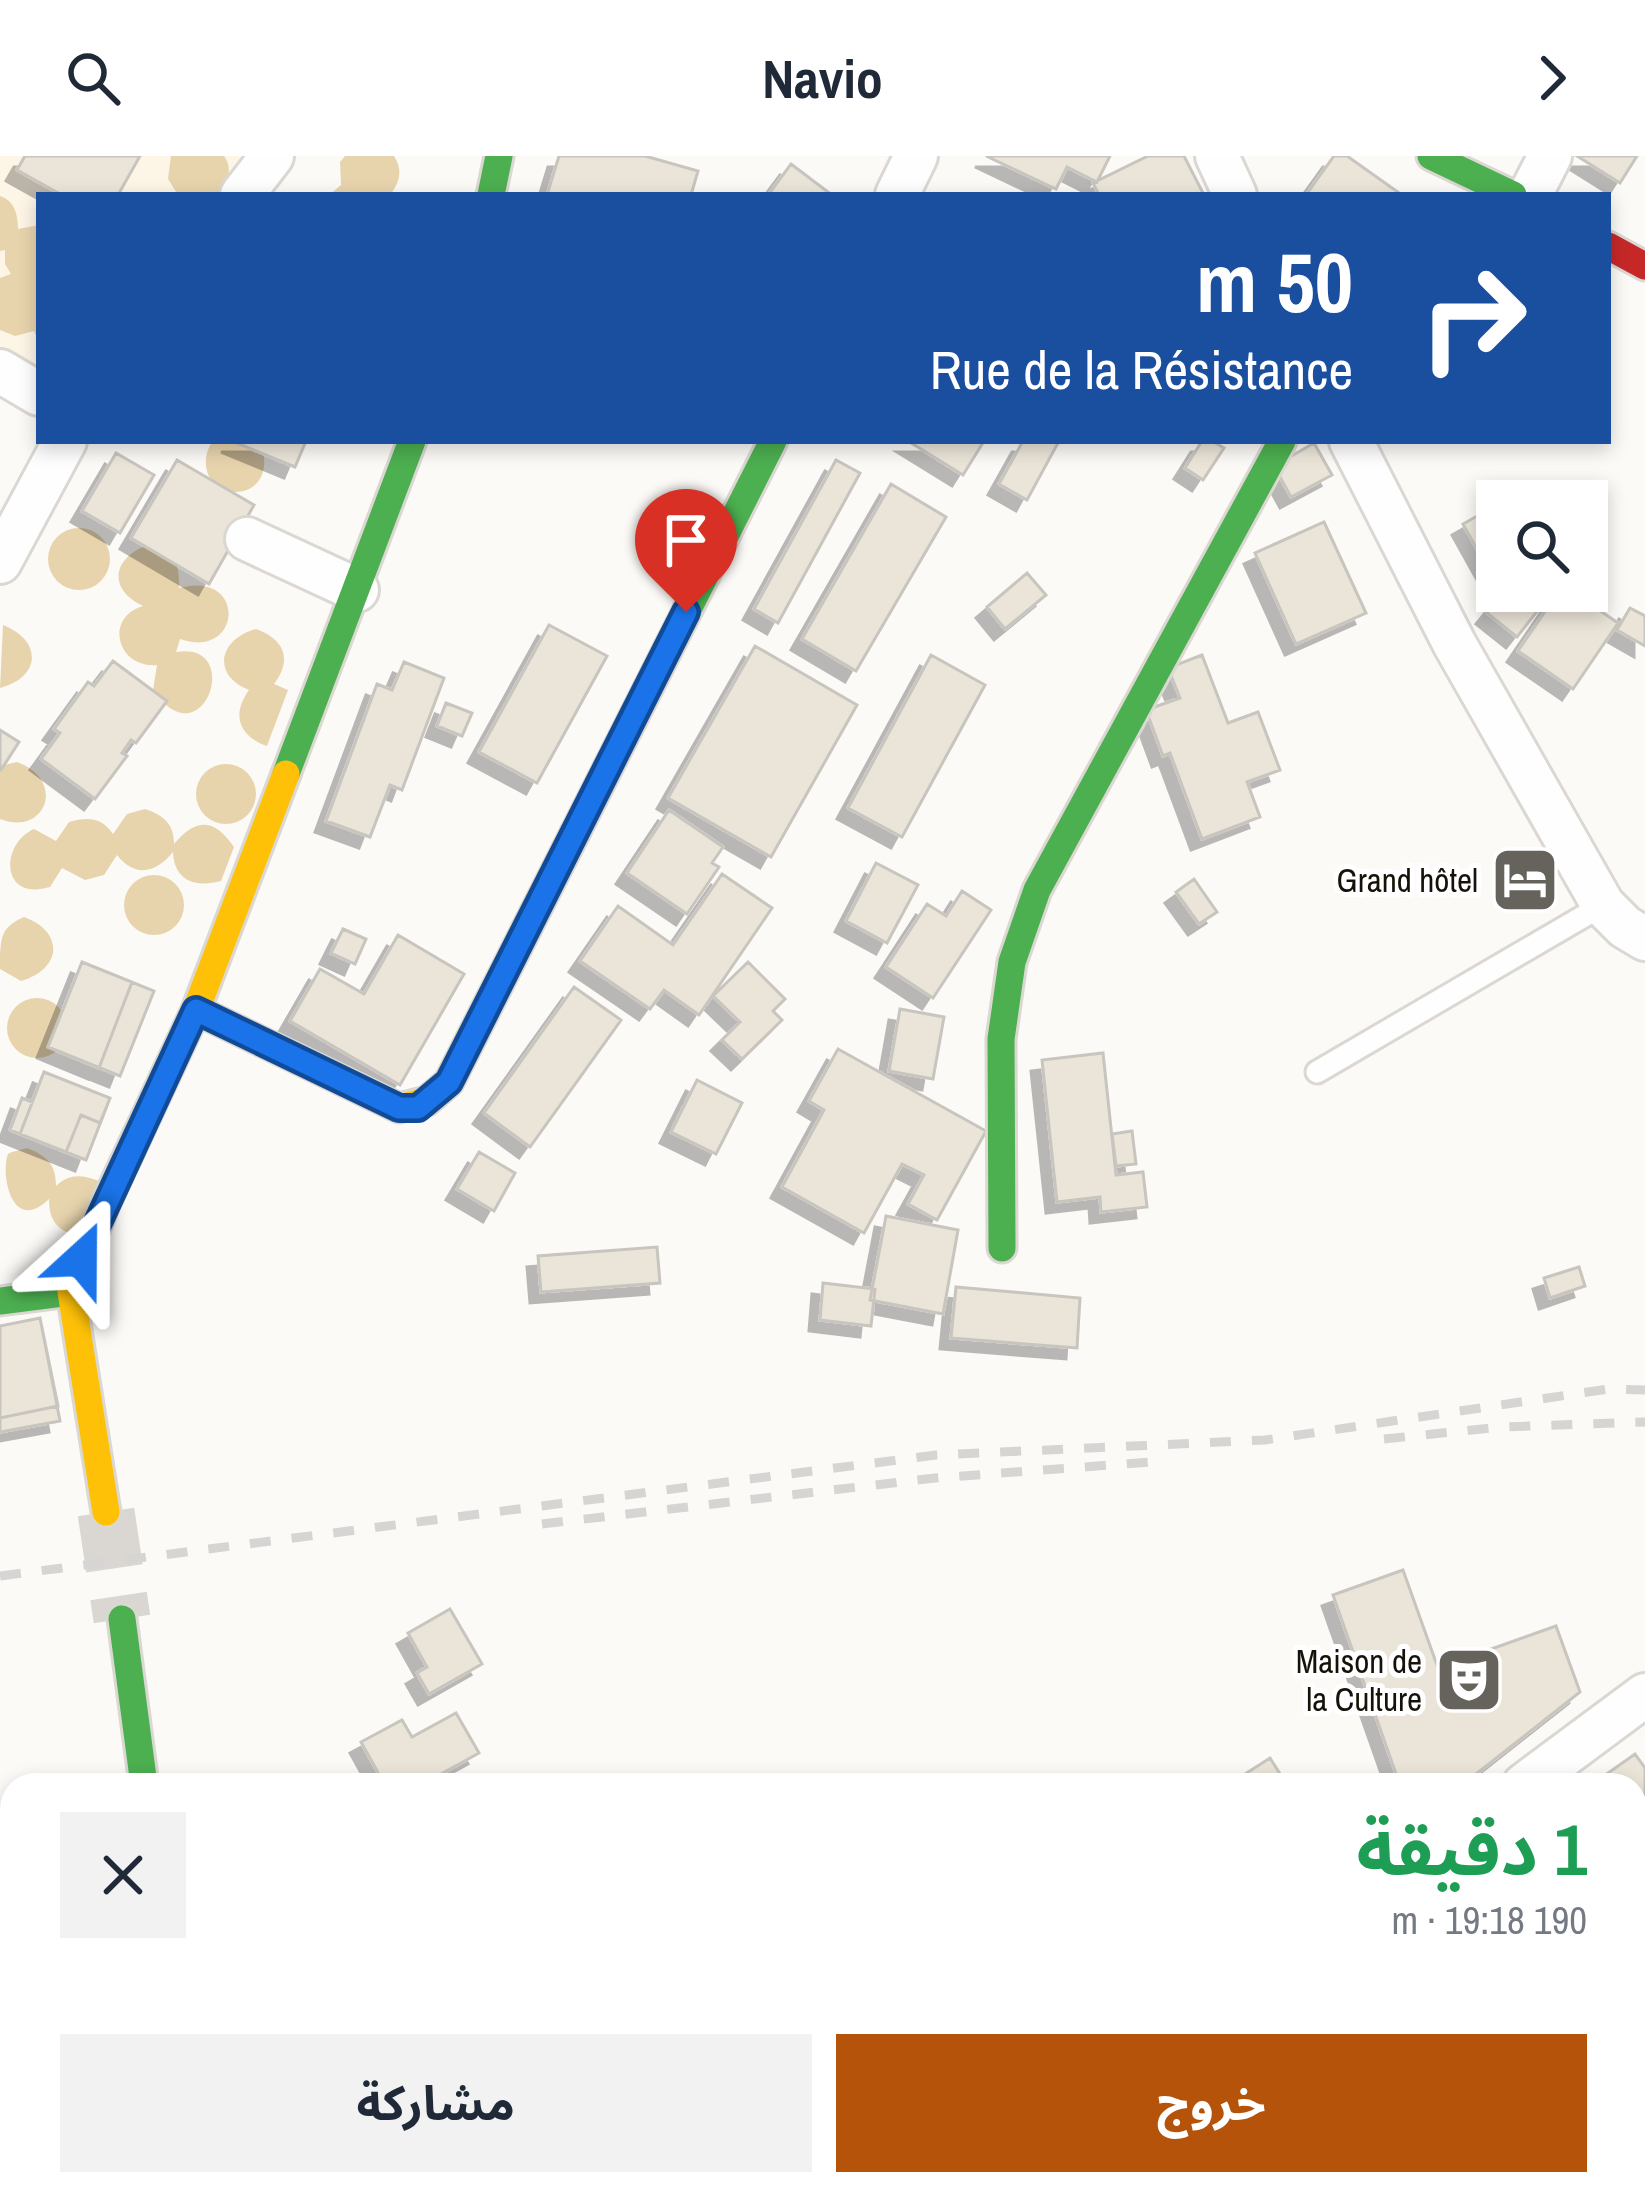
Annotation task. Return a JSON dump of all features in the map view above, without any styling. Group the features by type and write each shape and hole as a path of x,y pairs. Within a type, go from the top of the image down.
{"street":[{"path":"244,192 272,156"},
{"path":"492,192 499,156"},
{"path":"898,192 916,156"},
{"path":"1217,156 1234,192"},
{"path":"1431,156 1507,192"},
{"path":"1532,192 1550,156"},
{"path":"1611,248 1645,266"},
{"path":"0,370 36,392"},
{"path":"0,562 63,444"},
{"path":"106,1512 71,1292 98,1221 196,1010 411,444"},
{"path":"196,1010 399,1108 418,1108 434,1097 449,1082 770,444"},
{"path":"1002,1248 1001,1039 1012,962 1036,890 1280,444"},
{"path":"1353,444 1454,643 1603,905 1645,939"},
{"path":"247,539 357,590"},
{"path":"0,1301 71,1292"},
{"path":"122,1619 142,1773"},
{"path":"1540,1773 1645,1695"}],"lane":[{"path":"1317,1072 1603,905"}],"shaded area":[{"path":"0,156 241,156 213,192 36,192 36,370 0,347"},
{"path":"171,156 224,156 229,166 219,192 176,192 168,179"},
{"path":"345,156 394,156 399,176 392,192 333,192 341,185 340,162"},
{"path":"0,196 15,209 18,229 36,226 36,336 34,331 15,336 0,330 0,278 11,274 5,250 0,251"},
{"path":"211,444 260,444 262,474 245,491 225,491 208,474"},
{"path":"79,528 101,537 110,559 101,581 79,590 57,581 48,559 57,537"},
{"path":"151,544 174,560 179,588 201,586 217,591 229,615 216,638 180,639 176,652 197,653 209,663 212,678 200,707 187,713 171,709 153,690 157,665 133,659 120,641 123,621 143,606 123,590 119,572 129,556"},
{"path":"3,625 25,640 32,658 24,676 0,688"},
{"path":"256,629 273,638 283,651 283,666 274,684 288,690 267,746 250,737 241,724 240,708 249,690 229,676 224,658 234,641"},
{"path":"17,762 33,770 46,793 39,814 16,822 0,819 0,766"},
{"path":"226,764 247,773 256,794 247,815 226,824 205,815 196,794 205,773"},
{"path":"145,809 166,821 174,844 197,826 212,826 227,837 234,847 221,881 188,880 177,870 173,852 160,865 145,870 131,867 117,855 104,875 85,880 62,868 50,887 34,889 14,879 10,869 15,846 34,829 56,841 69,822 88,819 104,824 113,834 127,814"},
{"path":"154,875 176,883 184,905 176,927 154,935 132,927 124,905 132,883"},
{"path":"24,917 47,932 53,950 45,968 21,981 0,969 0,950 6,930"},
{"path":"37,998 58,1007 67,1028 58,1049 37,1058 16,1049 7,1028 16,1007"},
{"path":"27,1148 49,1162 56,1186 76,1176 99,1181 78,1237 56,1224 49,1199 26,1210 12,1198 6,1175 8,1154"}],"building":[{"path":"25,156 140,156 120,192 57,192 17,170"},
{"path":"559,156 645,156 698,171 692,192 548,192"},
{"path":"986,156 1110,156 1097,182 1067,167 1056,189"},
{"path":"1148,156 1184,156 1202,192 1098,192 1093,183"},
{"path":"1334,156 1347,156 1398,192 1308,192"},
{"path":"1577,156 1637,156 1620,183"},
{"path":"791,164 828,192 770,192"},
{"path":"239,444 305,444 295,467"},
{"path":"913,444 982,444 963,475"},
{"path":"1021,444 1057,444 1027,500 999,484"},
{"path":"1200,444 1224,448 1203,480 1185,468"},
{"path":"1315,444 1332,475 1291,497 1274,466"},
{"path":"116,453 154,475 120,533 82,511"},
{"path":"177,460 254,505 209,584 131,538"},
{"path":"836,460 860,473 778,623 754,609"},
{"path":"891,484 946,517 856,671 802,639"},
{"path":"1476,517 1476,547 1463,524"},
{"path":"1324,522 1366,613 1296,644 1255,553"},
{"path":"1027,573 1046,595 1005,629 987,607"},
{"path":"1630,608 1645,616 1645,646 1617,630"},
{"path":"1488,612 1537,612 1517,637"},
{"path":"1545,612 1602,612 1618,623 1573,689 1518,651"},
{"path":"549,625 607,656 537,783 479,752"},
{"path":"755,646 857,705 771,857 668,798"},
{"path":"931,655 985,685 902,837 848,808"},
{"path":"1202,655 1228,723 1258,712 1280,770 1247,782 1260,817 1202,839 1170,753 1163,756 1146,710 1180,698 1168,668"},
{"path":"113,661 167,701 136,743 131,740 122,753 127,756 95,799 41,759 60,733 54,729 88,682 94,686"},
{"path":"404,662 444,678 402,790 390,785 370,837 326,821 377,684 392,690"},
{"path":"446,703 472,713 462,736 437,726"},
{"path":"0,730 19,742 1,770 0,770"},
{"path":"669,810 723,847 712,863 719,867 687,914 627,873"},
{"path":"876,863 918,885 887,943 846,921"},
{"path":"722,874 772,908 699,1015 664,990 650,1009 580,961 618,906 673,945"},
{"path":"1194,879 1217,912 1199,924 1176,892"},
{"path":"962,891 991,910 933,998 886,967 927,904 946,916"},
{"path":"343,929 366,939 355,964 331,953"},
{"path":"398,935 464,974 400,1085 290,1021 320,969 364,994"},
{"path":"82,962 132,982 99,1068 48,1047"},
{"path":"82,962 154,991 120,1076 48,1047"},
{"path":"748,962 785,999 773,1011 782,1020 742,1059 722,1040 740,1022 713,996"},
{"path":"574,987 621,1020 530,1147 484,1113"},
{"path":"900,1009 944,1017 933,1079 889,1071"},
{"path":"838,1049 986,1131 937,1220 908,1204 924,1175 902,1164 864,1233 782,1187 824,1110 809,1101"},
{"path":"1103,1053 1116,1175 1143,1172 1147,1207 1101,1212 1100,1197 1057,1202 1042,1060"},
{"path":"44,1072 110,1098 100,1123 81,1115 66,1152 20,1134"},
{"path":"44,1072 110,1098 86,1160 10,1130 22,1098 32,1102"},
{"path":"697,1080 742,1103 716,1154 671,1132"},
{"path":"1132,1131 1136,1164 1116,1166 1112,1134"},
{"path":"479,1152 515,1173 494,1211 457,1189"},
{"path":"886,1216 958,1230 943,1314 870,1300"},
{"path":"657,1247 660,1283 541,1292 538,1256"},
{"path":"1579,1267 1585,1286 1550,1298 1544,1278"},
{"path":"823,1283 875,1289 871,1326 820,1320"},
{"path":"956,1287 1080,1298 1077,1348 951,1338"},
{"path":"40,1318 58,1406 0,1418 0,1326"},
{"path":"40,1318 60,1421 0,1432 0,1326"},
{"name":"Maison de la Culture","path":"1403,1570 1438,1668 1556,1626 1580,1692 1477,1773 1396,1773 1333,1595"},
{"path":"450,1609 482,1664 429,1694 417,1673 427,1667 408,1633"},
{"path":"456,1713 479,1753 443,1773 378,1773 361,1742 402,1720 412,1737"},
{"path":"1635,1754 1645,1768 1645,1773 1608,1773"},
{"path":"1270,1758 1279,1773 1247,1773"}],"tunnel":[{"path":"106,1512 122,1619"}],"railway":[{"path":"0,1576 936,1455 1265,1440 1608,1389 1645,1390"},
{"path":"1384,1439 1501,1427 1645,1422"},
{"path":"542,1524 935,1478 1151,1462"}],"traffic: fast":[{"path":"492,192 499,156"},
{"path":"1431,156 1507,192"},
{"path":"286,774 411,444"},
{"path":"575,833 771,444"},
{"path":"1002,1248 1001,1039 1012,962 1037,890 1280,444"},
{"path":"0,1301 71,1292"},
{"path":"122,1619 142,1773"}],"traffic: slow":[{"path":"106,1512 71,1292 106,1202 196,1010 286,774"},
{"path":"196,1010 399,1108 427,1101 449,1082 575,833"}],"traffic: jam":[{"path":"1611,248 1645,266"}],"place":[{"name":"Grand hôtel","path":"1525,880"},
{"name":"Maison de la Culture","path":"1469,1680"}],"route":[{"path":"81,1259 196,1010 399,1108 418,1108 449,1082 686,612"}]}
